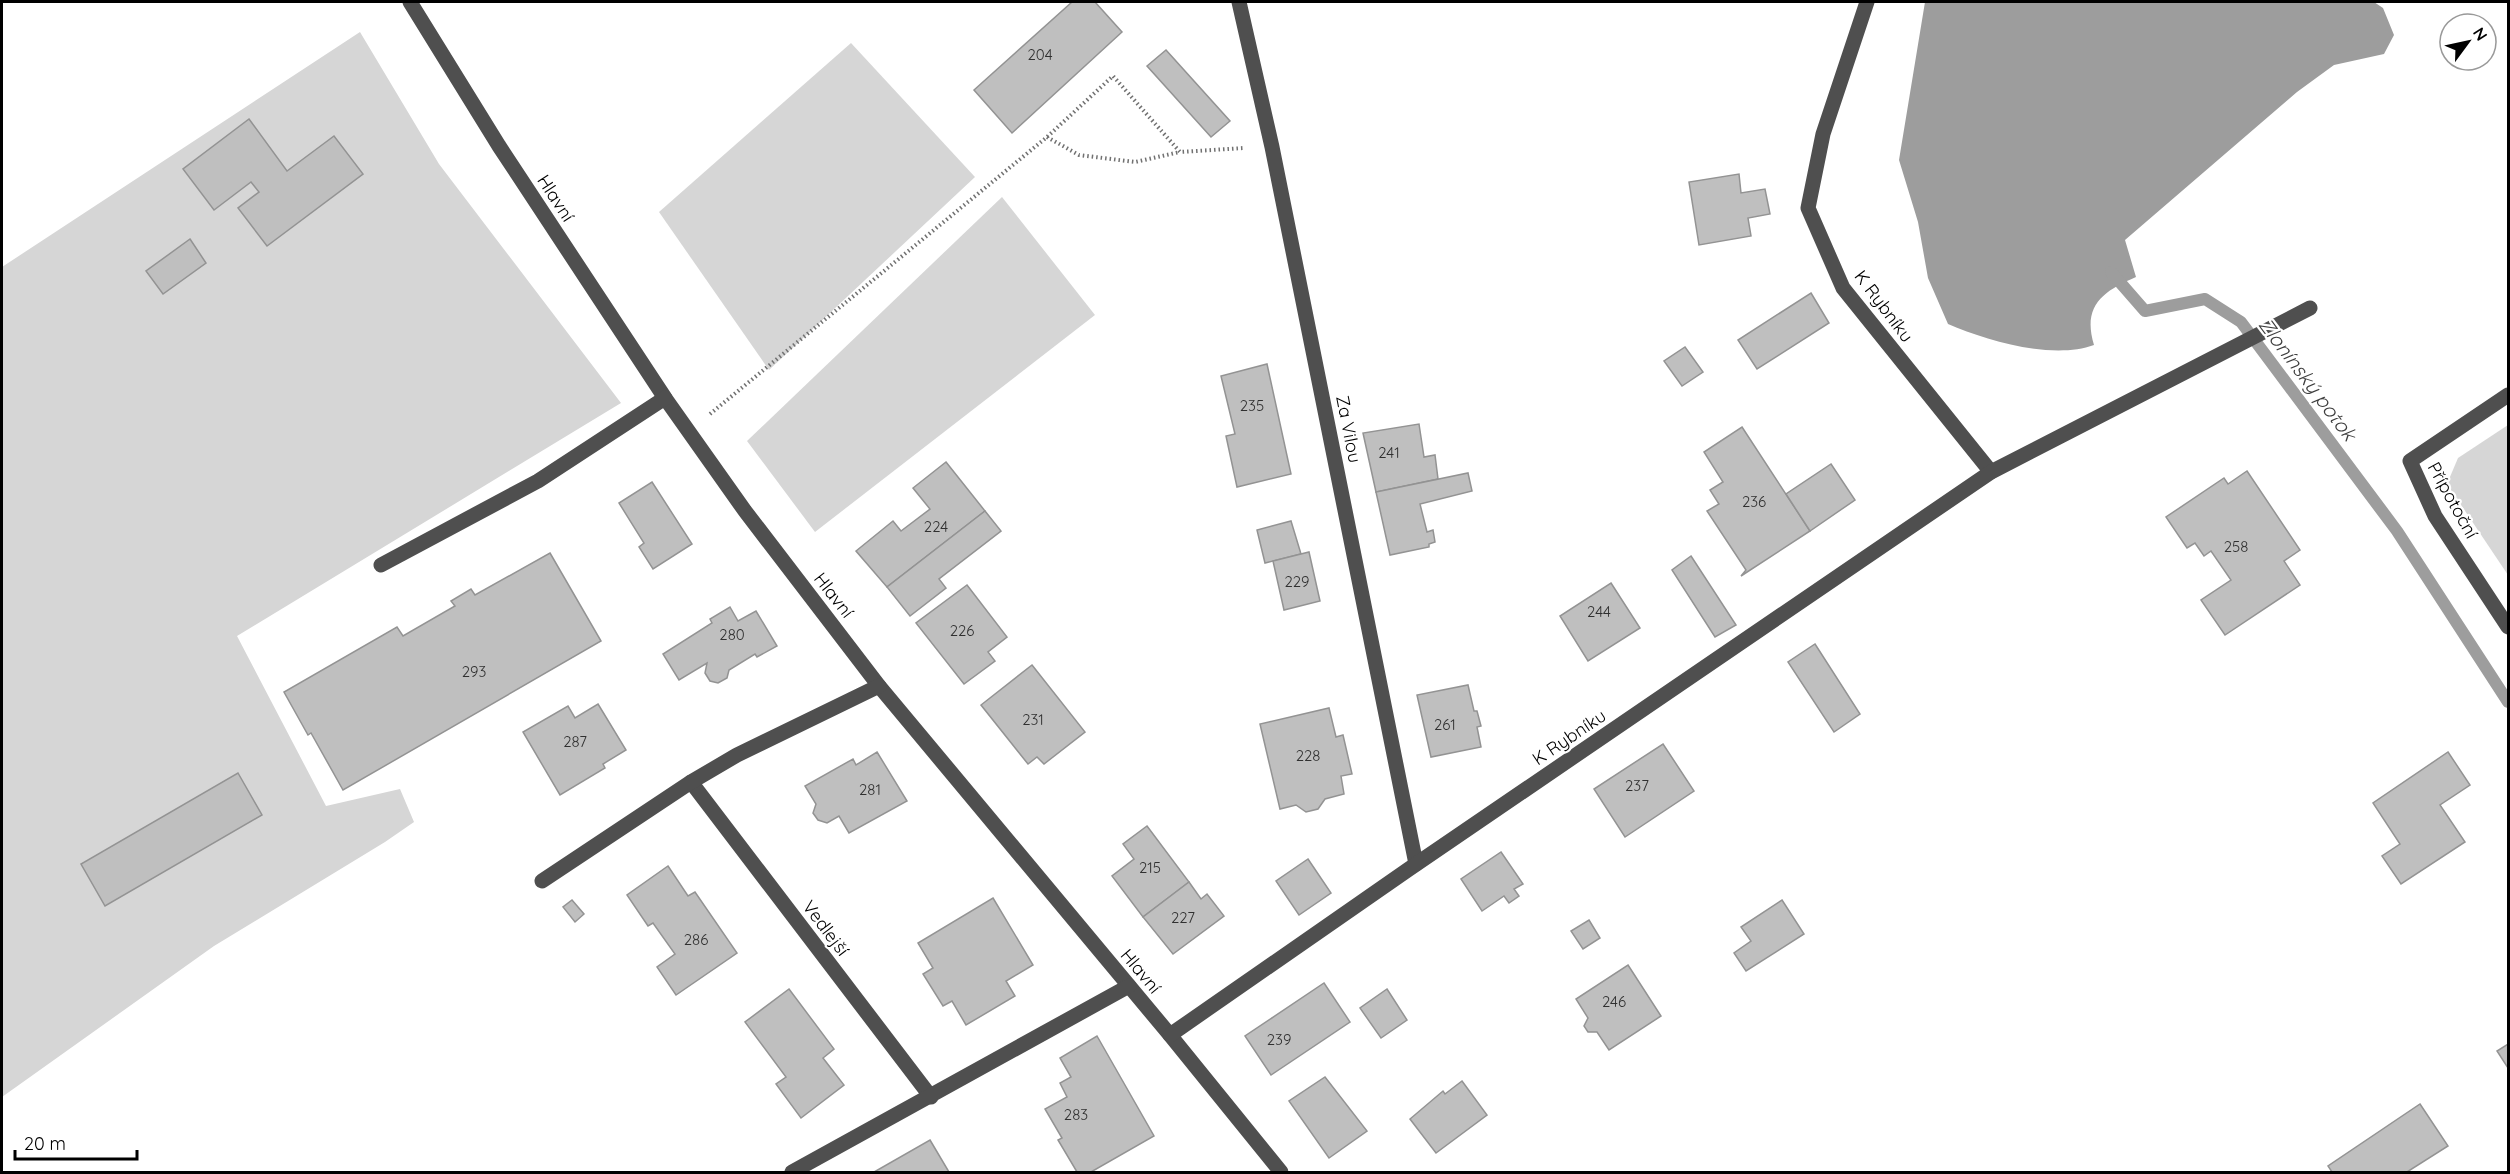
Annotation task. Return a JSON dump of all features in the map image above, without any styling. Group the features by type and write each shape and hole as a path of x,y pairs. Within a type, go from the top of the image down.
{"street":[{"name":"Hlavní","path":"410,2 498,146 664,398 745,511 879,686 1170,1035 1281,1173"},
{"name":"Za Vilou","path":"1239,2 1272,147 1416,864"},
{"name":"K Rybníku","path":"1867,2 1822,134 1808,208 1843,288 1991,472"},
{"name":"K Rybníku","path":"1170,1035 1416,864 1991,472 2310,308"},
{"name":"Přípotoční","path":"2508,395 2410,461 2435,516 2508,627"},
{"path":"381,565 538,481 664,398"},
{"path":"542,881 691,782 737,755 879,686"},
{"name":"Vedlejší","path":"691,782 931,1097"},
{"path":"792,1173 1129,986"}],"path":[{"path":"688,432 1047,137 1113,76 1180,152"},
{"path":"1047,137 1079,155 1135,162 1180,152 1272,147"}],"shaded area":[{"path":"1925,2 2374,2 2383,8 2394,35 2384,54 2334,65 2297,92 2125,240 2136,277 2105,294 2093,310 2091,331 2094,345 2078,349 2040,349 1982,337 1948,324 1928,278 1918,222 1899,160"},
{"path":"360,32 439,164 621,403 237,636 326,806 400,789 414,822 214,946 2,1097 2,267"},
{"path":"851,43 975,177 769,370 659,212"},
{"path":"1002,197 1095,315 815,532 747,441"},
{"path":"2508,425 2508,575 2447,484 2458,458"}],"building":[{"path":"1072,2 1095,2 1122,32 1012,133 974,90"},
{"path":"1166,50 1230,121 1211,137 1147,66"},
{"path":"249,119 287,171 334,136 363,174 267,246 238,208 259,192 251,182 214,210 183,169"},
{"path":"1739,174 1741,193 1765,189 1770,214 1748,218 1751,236 1699,245 1689,182"},
{"path":"190,239 206,263 163,294 146,271"},
{"path":"1811,293 1829,323 1757,369 1738,340"},
{"path":"1685,347 1703,372 1682,386 1664,361"},
{"path":"1267,364 1291,474 1237,487 1226,436 1235,434 1221,376"},
{"path":"1419,424 1424,457 1435,455 1438,479 1376,492 1363,433"},
{"path":"1742,427 1810,531 1741,576 1746,570 1707,511 1719,504 1710,490 1723,482 1704,452"},
{"path":"946,462 985,511 887,587 856,551 893,521 901,531 930,509 913,488"},
{"path":"1831,464 1855,500 1810,531 1786,494"},
{"path":"2247,471 2300,550 2284,561 2300,585 2225,635 2201,600 2231,580 2211,551 2204,556 2195,543 2187,548 2166,517 2224,478 2228,484"},
{"path":"1468,473 1472,491 1420,504 1427,532 1433,530 1435,542 1429,544 1429,547 1390,555 1376,492"},
{"path":"652,482 692,544 653,569 639,547 644,543 619,503"},
{"path":"985,511 1001,531 939,579 946,588 910,616 887,587"},
{"path":"1291,521 1301,554 1265,563 1257,530"},
{"path":"1309,552 1320,601 1284,610 1273,561"},
{"path":"550,553 601,641 343,790 311,733 308,735 284,692 397,627 403,636 455,606 451,601 471,589 475,595"},
{"path":"1691,556 1736,625 1715,637 1672,570"},
{"path":"1611,583 1640,628 1588,661 1560,616"},
{"path":"967,585 1007,637 988,652 995,661 964,684 916,623"},
{"path":"730,607 738,621 756,611 777,646 757,657 755,654 729,670 727,678 718,683 710,681 705,673 707,663 679,680 663,654 712,623 710,619"},
{"path":"1815,644 1860,714 1834,732 1788,662"},
{"path":"1032,665 1085,732 1044,764 1037,757 1028,764 981,705"},
{"path":"1468,685 1474,711 1477,711 1481,726 1477,727 1481,747 1431,757 1417,695"},
{"path":"598,704 626,750 603,764 605,768 560,795 523,732 568,706 575,718"},
{"path":"1329,708 1336,737 1343,735 1352,774 1341,776 1344,794 1325,799 1318,809 1306,812 1296,805 1280,809 1260,724"},
{"path":"1663,744 1694,791 1625,837 1594,789"},
{"path":"877,752 907,801 849,833 839,816 827,823 818,820 813,813 816,804 805,786 853,759 856,765"},
{"path":"2448,752 2470,785 2440,805 2465,842 2401,884 2382,856 2400,844 2373,803"},
{"path":"238,773 262,815 105,906 81,864"},
{"path":"1147,826 1189,882 1143,917 1112,876 1134,859 1123,844"},
{"path":"1501,852 1523,884 1514,889 1519,896 1509,903 1504,896 1482,911 1461,879"},
{"path":"1308,859 1331,893 1299,915 1276,881"},
{"path":"668,866 688,896 695,892 737,953 676,995 657,967 675,954 653,923 648,926 627,895"},
{"path":"1189,882 1201,899 1207,894 1224,916 1173,954 1143,917"},
{"path":"993,898 1033,965 1006,981 1015,996 966,1025 952,1001 943,1006 923,974 933,968 918,943"},
{"path":"572,900 584,914 575,922 563,907"},
{"path":"1782,900 1804,934 1746,971 1734,953 1751,941 1741,927"},
{"path":"1589,920 1600,938 1583,949 1571,931"},
{"path":"1628,965 1661,1016 1609,1050 1597,1032 1588,1032 1584,1026 1588,1018 1576,999"},
{"path":"1324,983 1350,1022 1271,1075 1245,1036"},
{"path":"789,989 834,1049 823,1058 844,1085 801,1118 776,1084 786,1077 745,1022"},
{"path":"1387,989 1407,1020 1381,1038 1360,1008"},
{"path":"1097,1036 1154,1136 1091,1172 1077,1172 1058,1140 1062,1138 1045,1109 1067,1097 1060,1083 1071,1077 1060,1058"},
{"path":"2508,1044 2508,1068 2497,1051"},
{"path":"1325,1077 1367,1131 1329,1158 1289,1101"},
{"path":"1462,1081 1487,1115 1436,1153 1410,1119 1443,1091 1445,1094"},
{"path":"2420,1104 2448,1146 2407,1172 2332,1172 2328,1166"},
{"path":"930,1140 949,1172 874,1172"}],"waterway":[{"name":"Zlonínský potok","path":"2111,272 2145,311 2205,299 2241,322 2397,531 2508,702"}]}
